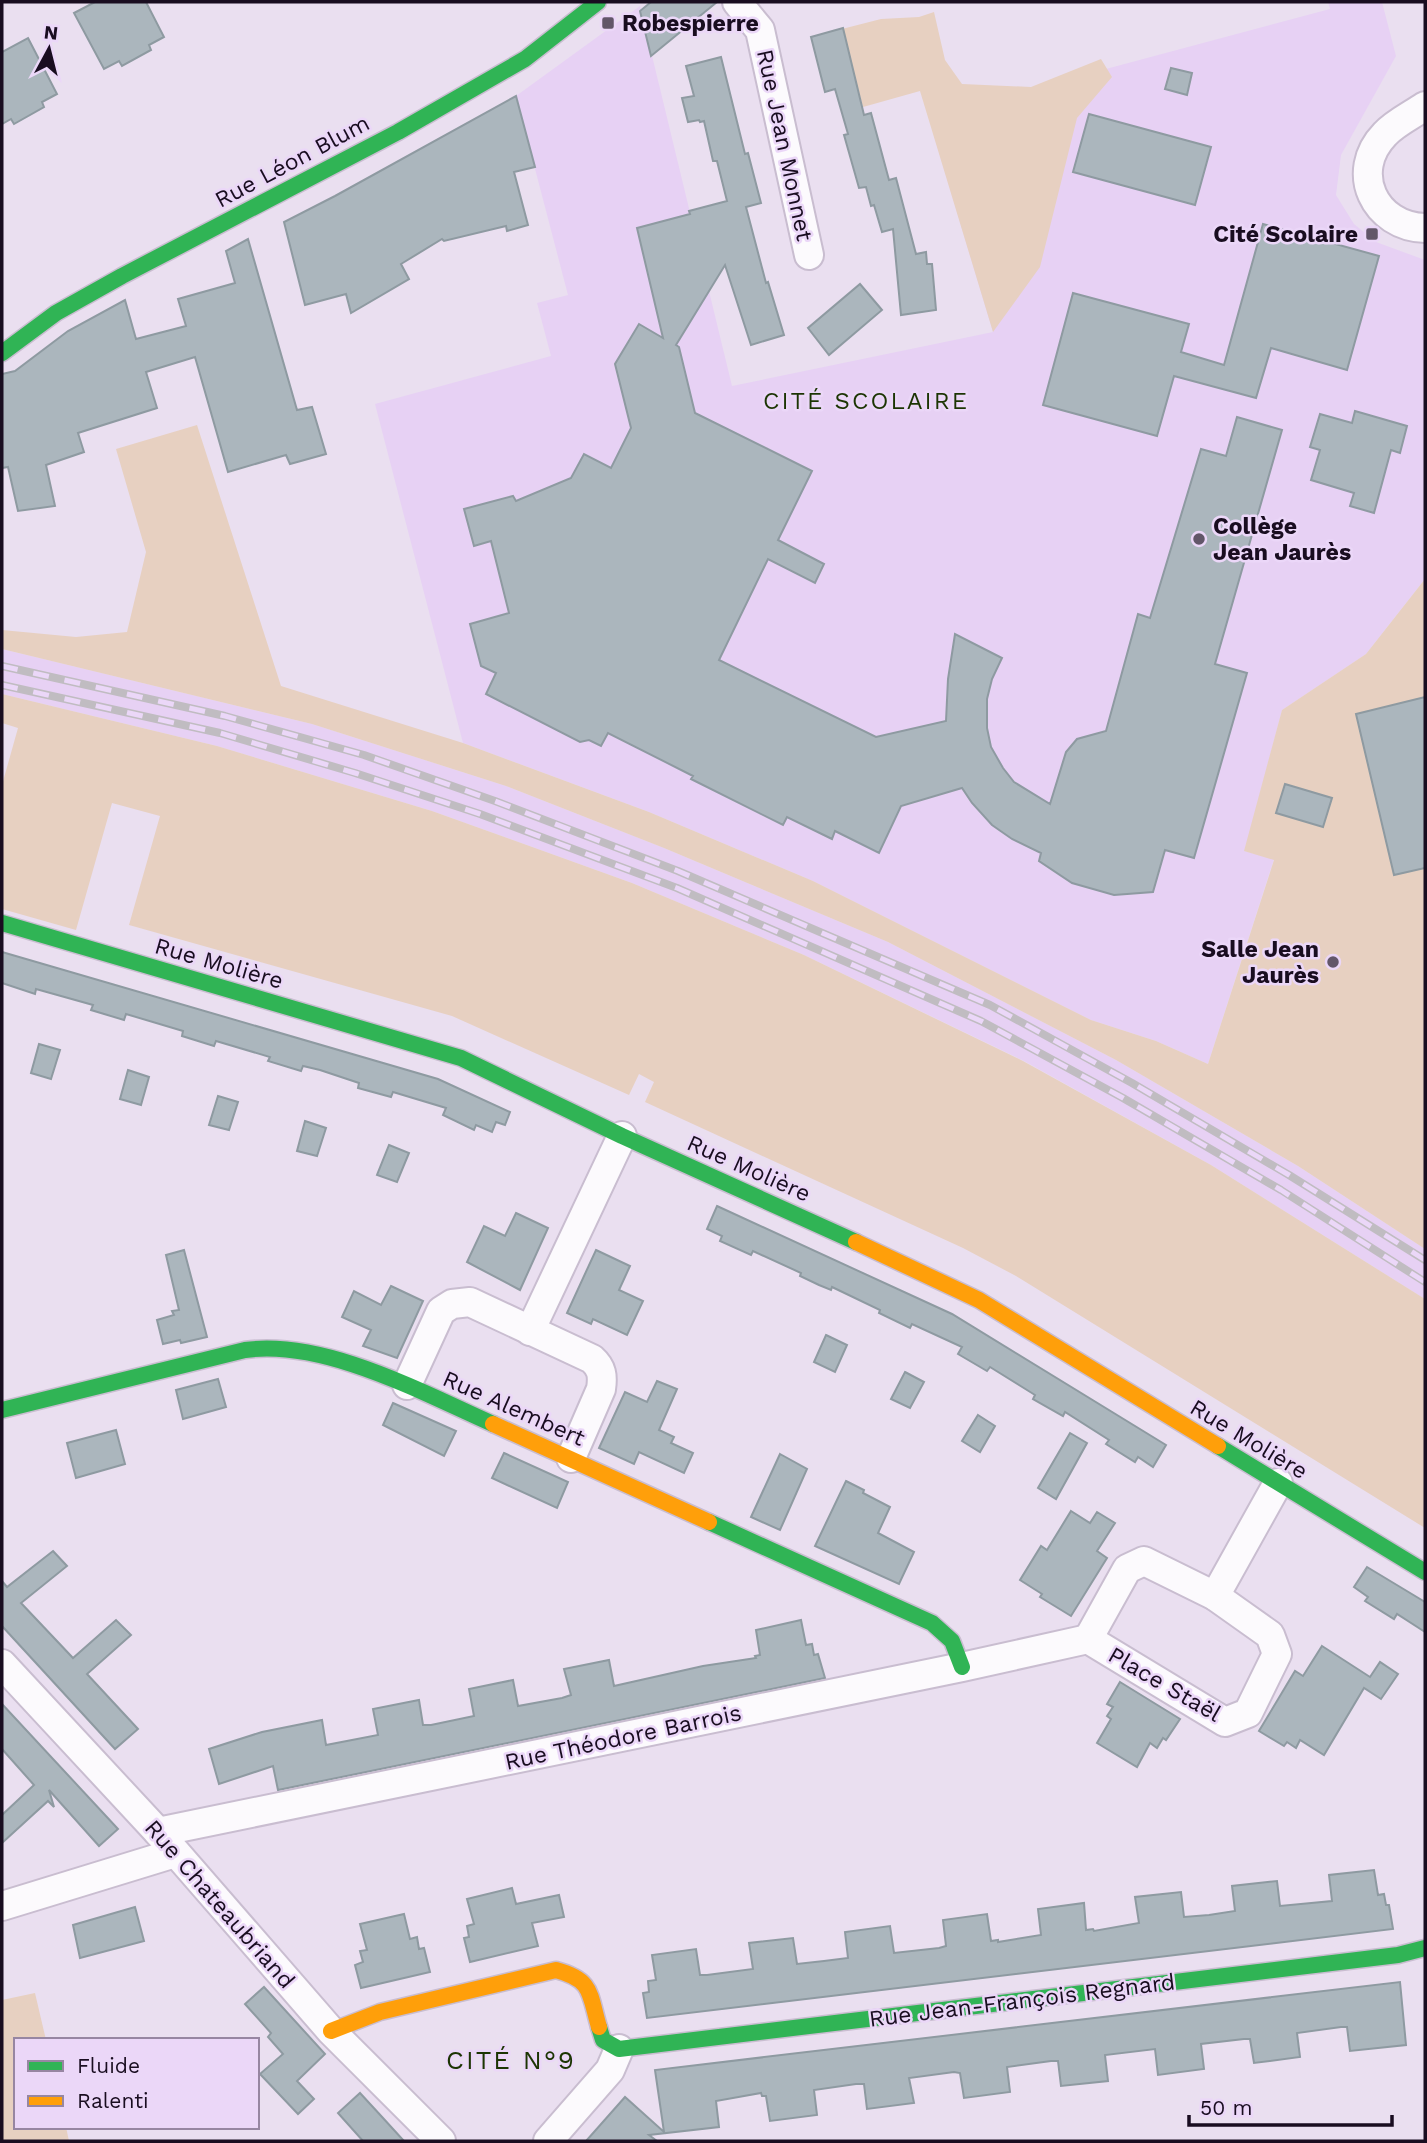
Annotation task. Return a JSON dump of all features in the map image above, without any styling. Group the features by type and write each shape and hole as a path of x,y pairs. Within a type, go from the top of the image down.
{"street":[{"name":"Rue Léon Blum","path":"2,353 55,313 398,132 525,58 598,2"},
{"name":"Rue Jean Monnet","path":"737,2 760,30 809,255"},
{"path":"1425,106 1385,134 1374,149 1368,183 1372,199 1382,212 1398,222 1425,228"},
{"name":"Rue Molière","path":"2,923 461,1058 622,1136 958,1289 1425,1572"},
{"path":"530,1331 622,1136"},
{"path":"407,1385 441,1311 452,1304 470,1302 592,1359 598,1365 601,1372 601,1389 571,1458"},
{"name":"Rue Alembert","path":"2,1410 245,1350 291,1348 324,1355 407,1385 932,1623 953,1640 960,1653 962,1667"},
{"path":"1215,1596 1278,1483"},
{"name":"Place Staël","path":"1144,1561 1215,1596 1270,1635 1277,1654 1248,1713 1225,1722 1088,1639 1127,1569 1144,1561"},
{"name":"Rue Théodore Barrois","path":"2,1906 166,1843 1088,1639"},
{"name":"Rue Chateaubriand","path":"2,1664 166,1843 331,2031 441,2141"},
{"name":"Rue Jean-François Regnard","path":"619,2049 1384,1957 1425,1948"},
{"path":"331,2031 380,2012 556,1970 575,1975 587,1985 603,2040 619,2049 610,2070 548,2141"}],"shaded area":[{"path":"1328,2 1382,2 1396,56 1341,155 1336,195 1354,224 1376,242 1425,260 1425,579 1366,654 1282,710 1245,851 1274,859 1208,1064 1156,1041 1091,1020 813,881 649,812 463,743 375,404 551,356 537,303 568,295 516,96 640,6 732,386 993,332 933,132 1076,77 1330,9"},
{"path":"934,12 945,60 962,84 1031,87 1101,59 1112,77 1077,118 1040,267 993,332 920,91 863,107 842,29 881,19 919,17"},
{"path":"197,425 281,686 463,743 649,812 813,881 1091,1020 1156,1041 1208,1064 1274,860 1244,851 1282,710 1366,654 1425,579 1425,1249 1298,1166 1116,1060 888,942 664,848 506,786 312,724 2,649 2,630 76,637 127,632 146,552 116,449"},
{"path":"2,649 312,724 506,786 664,848 888,942 1116,1060 1298,1166 1425,1249 1425,1299 1211,1165 1024,1061 804,955 632,883 432,811 217,746 2,694"},
{"path":"2,694 217,746 432,811 632,883 804,955 1023,1061 1211,1165 1425,1299 1425,1528 1016,1276 963,1248 645,1102 654,1082 639,1074 629,1095 452,1016 129,925 160,816 112,803 76,930 2,909 2,785 18,728 2,723"},
{"path":"35,1993 46,2038 14,2038 14,2129 66,2129 69,2141 2,2141 2,2000"}],"building":[{"path":"95,2 146,2 164,37 149,45 151,50 122,66 119,61 104,69 74,13"},
{"path":"651,2 717,2 651,56 640,11"},
{"path":"843,28 864,115 871,113 889,180 896,178 916,254 926,252 927,264 932,264 936,310 901,315 893,229 882,232 866,187 859,188 835,89 825,92 811,37"},
{"path":"28,38 57,94 42,102 44,107 14,124 11,119 2,124 2,52"},
{"path":"721,57 745,154 748,153 761,203 746,207 766,283 768,282 784,335 751,345 725,265 676,345 679,347 695,413 812,471 778,540 824,564 815,583 768,559 719,660 876,737 946,721 948,679 955,634 1002,658 992,679 987,699 987,728 991,747 1014,782 1050,804 1066,752 1077,739 1106,731 1138,614 1150,618 1201,449 1226,456 1237,417 1282,430 1215,664 1247,673 1194,858 1165,850 1153,892 1114,895 1072,883 1039,861 1041,853 1012,839 992,825 962,788 901,806 879,853 835,831 832,839 787,817 783,825 608,733 601,746 589,740 580,742 486,694 496,673 481,666 470,624 509,613 491,541 474,546 464,509 513,496 516,501 571,478 584,454 611,468 631,428 615,364 639,324 663,338 637,228 727,201 717,161 713,161 704,121 688,122 682,98 694,96 686,66"},
{"path":"1171,68 1192,73 1187,95 1165,89"},
{"path":"516,96 535,167 514,172 528,225 507,231 506,226 444,241 442,239 401,264 409,279 351,313 346,294 305,305 284,222"},
{"path":"1089,114 1211,147 1195,205 1073,172"},
{"path":"1263,224 1379,256 1347,370 1271,348 1256,398 1174,376 1157,436 1043,405 1073,293 1189,324 1181,352 1224,365"},
{"path":"248,239 297,410 312,407 326,454 290,464 286,455 228,472 195,357 146,372 157,408 78,433 84,452 46,465 55,506 18,511 8,467 2,468 2,374 15,371 68,331 125,300 136,339 186,326 178,299 235,283 226,251"},
{"path":"860,284 882,310 829,355 808,328"},
{"path":"1355,411 1407,426 1400,453 1391,450 1374,513 1350,506 1354,493 1311,480 1320,450 1310,447 1320,414 1352,423"},
{"path":"1425,697 1425,868 1394,875 1356,714"},
{"path":"1285,784 1332,798 1323,827 1276,813"},
{"path":"2,952 438,1079 510,1112 505,1125 496,1122 492,1132 476,1125 474,1130 443,1115 446,1108 393,1092 391,1097 358,1088 359,1083 320,1070 303,1066 301,1071 268,1061 270,1057 216,1041 214,1046 182,1036 183,1031 126,1014 124,1020 91,1010 93,1005 36,989 35,994 2,983"},
{"path":"39,1044 60,1050 51,1079 31,1073"},
{"path":"128,1070 149,1077 141,1105 120,1099"},
{"path":"218,1096 238,1102 229,1130 209,1125"},
{"path":"305,1121 326,1128 317,1156 297,1151"},
{"path":"389,1145 409,1153 397,1182 377,1175"},
{"path":"717,1206 952,1314 1166,1445 1153,1467 1138,1457 1135,1462 1106,1444 1109,1440 1065,1412 1063,1416 1033,1399 1035,1395 990,1367 987,1371 958,1354 962,1347 912,1324 910,1328 879,1313 880,1310 832,1287 831,1290 819,1285 800,1276 801,1273 753,1251 751,1255 720,1241 722,1236 707,1229"},
{"path":"516,1213 548,1228 520,1290 467,1262 484,1226 505,1236"},
{"path":"184,1250 207,1337 163,1344 157,1320 174,1315 172,1311 179,1310 166,1255"},
{"path":"596,1250 630,1266 619,1290 643,1301 627,1335 593,1319 591,1324 567,1313"},
{"path":"391,1286 423,1301 397,1358 363,1346 371,1330 342,1317 354,1291 381,1305"},
{"path":"826,1335 847,1345 835,1372 814,1362"},
{"path":"905,1372 924,1382 910,1408 891,1399"},
{"path":"218,1379 226,1407 183,1419 176,1390"},
{"path":"657,1381 677,1389 659,1430 674,1437 671,1443 693,1453 684,1473 639,1452 634,1464 599,1448 625,1392 647,1402"},
{"path":"393,1403 456,1431 444,1456 383,1425"},
{"path":"978,1415 995,1426 980,1452 962,1441"},
{"path":"116,1430 125,1464 76,1478 67,1443"},
{"path":"1070,1433 1087,1443 1056,1499 1038,1488"},
{"path":"504,1453 568,1482 557,1508 492,1478"},
{"path":"780,1454 807,1469 780,1530 751,1517"},
{"path":"846,1481 890,1507 878,1533 914,1552 899,1584 815,1546"},
{"path":"1071,1511 1090,1523 1097,1512 1115,1523 1097,1551 1107,1558 1071,1616 1040,1597 1042,1594 1020,1580 1041,1546 1047,1550"},
{"path":"53,1551 67,1566 21,1603 73,1658 116,1620 131,1635 87,1674 138,1729 115,1749 2,1626 2,1581 7,1587"},
{"path":"1367,1567 1425,1602 1425,1632 1397,1614 1394,1619 1365,1601 1368,1597 1354,1587"},
{"path":"801,1620 806,1645 812,1644 814,1655 818,1654 825,1678 278,1790 273,1766 219,1784 209,1749 262,1732 322,1720 326,1745 378,1735 373,1709 419,1700 423,1725 474,1716 469,1689 513,1680 518,1706 562,1698 571,1695 564,1669 609,1660 614,1686 703,1666 756,1658 755,1656 760,1655 756,1630"},
{"path":"1322,1646 1370,1677 1380,1662 1398,1674 1381,1699 1364,1688 1324,1755 1300,1740 1296,1748 1287,1742 1284,1746 1259,1731 1295,1671 1303,1676"},
{"path":"1120,1682 1180,1719 1157,1748 1150,1743 1137,1767 1097,1743 1111,1719 1107,1716 1113,1707 1107,1704"},
{"path":"2,1704 118,1829 99,1846 49,1790 54,1807 48,1801 2,1843 2,1815 34,1785 2,1749"},
{"path":"1374,1870 1378,1895 1384,1894 1386,1905 1389,1905 1393,1929 647,2018 643,1993 649,1992 648,1981 656,1980 652,1955 696,1949 700,1975 707,1975 753,1969 749,1943 793,1938 797,1964 824,1961 848,1958 845,1932 890,1926 894,1953 939,1948 946,1946 943,1920 987,1914 991,1941 998,1942 1041,1935 1038,1909 1084,1903 1086,1930 1094,1931 1139,1923 1135,1897 1181,1892 1184,1917 1209,1915 1235,1911 1232,1886 1277,1881 1280,1906 1332,1901 1329,1875"},
{"path":"512,1888 516,1904 559,1895 564,1917 532,1923 538,1946 470,1962 464,1938 469,1937 467,1926 474,1924 467,1899"},
{"path":"135,1907 144,1941 80,1958 73,1925"},
{"path":"404,1914 410,1939 417,1937 419,1949 424,1948 430,1972 361,1988 355,1965 363,1962 360,1951 367,1950 360,1924"},
{"path":"1400,1982 1406,2045 1350,2051 1347,2027 1341,2027 1297,2033 1300,2057 1254,2063 1250,2039 1201,2044 1204,2069 1158,2075 1155,2049 1105,2055 1108,2081 1061,2086 1058,2061 1051,2061 1007,2067 1010,2092 964,2098 960,2073 954,2072 909,2078 914,2103 867,2109 864,2084 856,2084 814,2090 817,2115 770,2121 766,2096 761,2093 716,2101 719,2127 649,2135 657,2141 586,2141 625,2097 664,2132 655,2070"},
{"path":"264,1987 325,2054 297,2081 314,2099 298,2114 260,2074 283,2054 268,2037 271,2033 245,2004"},
{"path":"360,2093 404,2141 363,2141 338,2113"}],"railway":[{"path":"2,666 225,716 364,755 495,801 678,871 990,1005 1132,1083 1289,1175 1425,1260"},
{"path":"2,685 220,733 355,773 480,814 677,888 981,1021 1123,1098 1281,1190 1425,1282"}],"traffic: fast":[{"path":"2,353 56,313 398,132 525,59 598,2"},
{"path":"2,923 461,1058 622,1136 856,1242"},
{"path":"2,1410 245,1350 275,1349 307,1352 372,1371 493,1424"},
{"path":"1218,1446 1425,1572"},
{"path":"709,1522 932,1623 952,1641 962,1667"},
{"path":"599,2027 603,2040 619,2049 1398,1955 1425,1948"}],"traffic: slow":[{"path":"856,1242 979,1300 1218,1446"},
{"path":"493,1424 709,1522"},
{"path":"331,2031 380,2012 556,1970 583,1983 591,1997 599,2027"}],"place":[{"name":"Robespierre","path":"608,23"},
{"name":"Cité Scolaire","path":"1372,234"},
{"name":"Collège Jean Jaurès","path":"1199,539"},
{"name":"Salle Jean Jaurès","path":"1333,962"}],"district":[{"name":"CITÉ SCOLAIRE","path":"866,401"},
{"name":"CITÉ N°9","path":"511,2060"}]}
